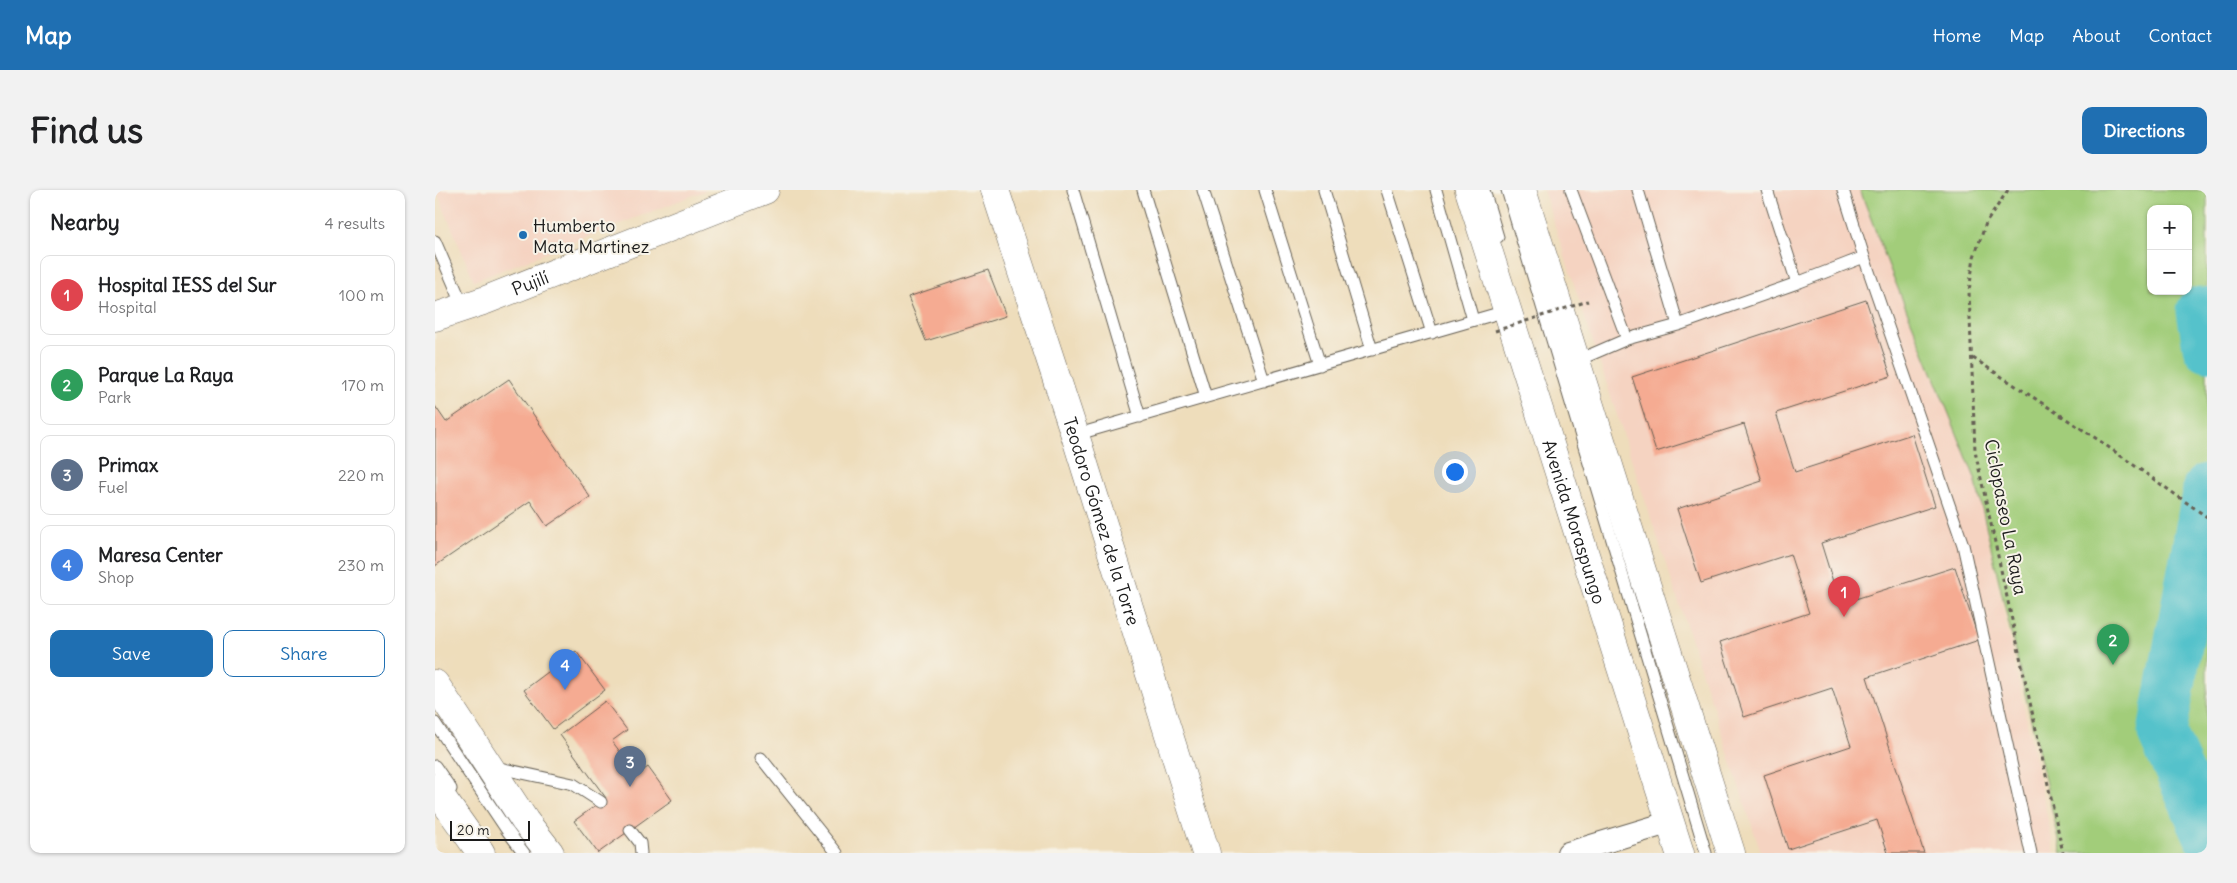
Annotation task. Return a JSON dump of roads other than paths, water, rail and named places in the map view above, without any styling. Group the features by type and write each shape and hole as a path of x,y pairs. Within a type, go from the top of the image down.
{"street":[{"name":"Pujilí","path":"435,317 464,308 765,190"},
{"name":"Teodoro Gómez de la Torre","path":"995,190 1075,435 1206,853"},
{"name":"Avenida Moraspungo","path":"1469,190 1500,311 1680,853"},
{"path":"1522,190 1731,853"},
{"path":"435,684 525,821 550,853"},
{"path":"452,798 486,850"},
{"path":"1568,853 1671,822"}],"lane":[{"path":"1073,190 1139,417"},
{"path":"1143,190 1206,397"},
{"path":"1203,190 1264,381"},
{"path":"1265,190 1320,365"},
{"path":"1324,190 1372,350"},
{"path":"1387,190 1432,333"},
{"path":"1436,190 1473,320"},
{"path":"1484,190 1501,247"},
{"path":"1507,190 1706,853"},
{"path":"1571,190 1627,339"},
{"path":"1638,190 1678,325"},
{"path":"1767,190 1797,283"},
{"path":"1843,190 1963,545 2031,853"},
{"path":"435,241 464,308"},
{"path":"1576,361 1627,339 1678,325 1865,257"},
{"path":"1075,435 1432,333 1473,320 1500,311 1493,304 1473,320"},
{"path":"1560,436 1689,853"},
{"path":"435,723 524,853"},
{"path":"761,758 837,853"},
{"path":"435,766 452,798"},
{"path":"489,766 573,784 601,802"},
{"path":"630,830 640,843 641,853"}],"waterway":[{"path":"2201,311 2207,347"},
{"path":"2207,488 2162,733 2207,833"}],"place":[{"name":"Humberto Mata Martinez","path":"523,235"},
{"name":"Hospital IESS del Sur","path":"1844,617"},
{"name":"Parque La Raya","path":"2113,665"},
{"name":"Maresa Center","path":"565,690"},
{"name":"Primax","path":"630,787"}]}
